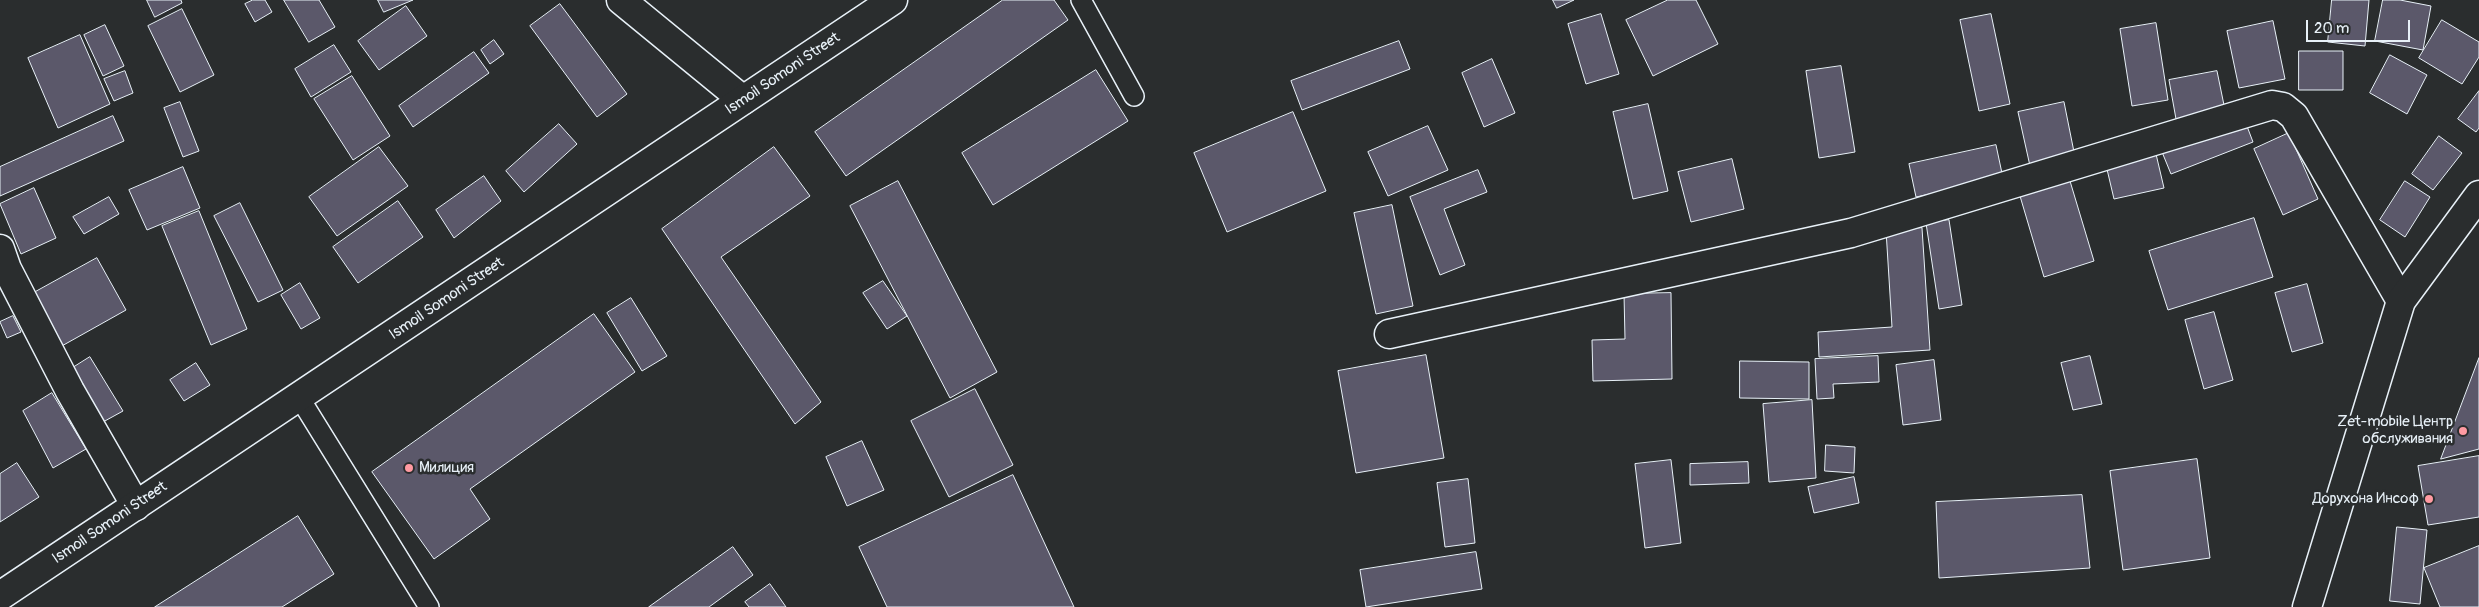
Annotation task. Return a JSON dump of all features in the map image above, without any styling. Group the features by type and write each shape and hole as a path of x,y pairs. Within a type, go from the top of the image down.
{"street":[{"path":"621,0 743,100"},
{"name":"Ismoil Somoni Street","path":"0,596 893,0"},
{"path":"1389,334 1851,233 2272,105 2283,107 2294,116 2401,301"},
{"path":"2307,607 2401,301 2479,195"},
{"path":"0,249 7,269 70,391 136,506"}],"lane":[{"path":"1080,0 1134,96"},
{"path":"299,397 429,607"}],"building":[{"path":"147,0 181,0 182,3 155,17"},
{"path":"253,0 265,0 272,12 255,22 245,4"},
{"path":"284,0 319,0 335,27 309,42"},
{"path":"378,0 413,0 384,12"},
{"path":"1003,0 1054,0 1068,20 846,176 815,132"},
{"path":"1553,0 1574,0 1557,8"},
{"path":"1668,0 1696,0 1718,44 1653,76 1626,20"},
{"path":"2332,0 2369,0 2365,46 2328,42"},
{"path":"2383,0 2400,0 2431,6 2423,50 2375,41"},
{"path":"560,4 627,94 597,117 530,26"},
{"path":"406,6 427,36 379,70 358,41"},
{"path":"182,9 214,75 180,92 148,26"},
{"path":"1601,14 1619,74 1586,84 1568,24"},
{"path":"1991,14 2010,104 1979,111 1960,20"},
{"path":"2442,20 2479,42 2479,57 2462,84 2419,58"},
{"path":"2273,21 2285,79 2239,88 2227,31"},
{"path":"2156,23 2168,100 2132,106 2120,29"},
{"path":"105,25 124,66 103,76 84,35"},
{"path":"80,35 110,104 58,128 28,58"},
{"path":"494,40 504,54 490,64 481,50"},
{"path":"1399,41 1410,69 1302,110 1291,81"},
{"path":"334,45 351,72 311,97 295,69"},
{"path":"2299,51 2343,51 2343,90 2299,90"},
{"path":"474,52 489,73 413,127 399,106"},
{"path":"2390,55 2427,75 2407,114 2370,93"},
{"path":"1492,59 1515,113 1484,127 1462,73"},
{"path":"1841,66 1855,152 1819,158 1806,71"},
{"path":"1096,70 1128,121 993,205 962,153"},
{"path":"125,71 133,93 114,101 104,79"},
{"path":"2217,71 2225,110 2176,119 2169,80"},
{"path":"352,76 390,136 353,160 314,99"},
{"path":"2479,91 2479,128 2476,132 2458,119"},
{"path":"180,102 199,151 183,157 164,108"},
{"path":"2064,102 2075,157 2030,166 2018,112"},
{"path":"1648,104 1668,191 1633,199 1613,112"},
{"path":"1293,112 1326,191 1227,232 1194,153"},
{"path":"113,116 124,141 0,196 0,167"},
{"path":"2245,121 2253,142 2171,174 2162,152"},
{"path":"559,124 577,144 524,192 506,171"},
{"path":"1428,126 1448,170 1388,196 1368,152"},
{"path":"2289,133 2318,199 2283,215 2254,149"},
{"path":"2439,136 2462,153 2433,190 2412,174"},
{"path":"1996,145 2003,178 1916,197 1909,164"},
{"path":"379,147 408,186 337,236 309,197"},
{"path":"774,147 810,196 721,257 821,402 795,424 662,229"},
{"path":"2156,154 2164,188 2114,199 2106,165"},
{"path":"1732,159 1744,209 1691,222 1678,172"},
{"path":"183,167 200,208 147,230 129,190"},
{"path":"1478,170 1487,192 1444,209 1465,265 1440,275 1410,197"},
{"path":"484,176 501,201 454,238 436,210"},
{"path":"898,181 997,372 950,398 850,206"},
{"path":"2070,181 2094,261 2044,277 2020,196"},
{"path":"2405,181 2430,197 2405,237 2380,220"},
{"path":"34,188 56,238 21,254 0,204"},
{"path":"109,197 119,214 84,234 73,217"},
{"path":"398,201 423,237 358,283 333,247"},
{"path":"240,203 283,290 258,302 214,216"},
{"path":"1392,205 1413,306 1376,314 1354,213"},
{"path":"199,211 247,329 211,345 162,226"},
{"path":"2254,218 2273,277 2168,310 2149,251"},
{"path":"1949,220 1962,305 1939,309 1926,223"},
{"path":"1922,228 1930,350 1819,357 1818,332 1892,327 1886,230"},
{"path":"97,258 126,310 60,347 30,295"},
{"path":"883,281 907,316 887,329 863,293"},
{"path":"300,283 320,318 301,329 281,295"},
{"path":"2307,284 2323,343 2292,352 2275,293"},
{"path":"1671,293 1672,379 1593,381 1592,340 1625,339 1624,294"},
{"path":"631,298 667,356 642,371 607,313"},
{"path":"2214,312 2233,380 2204,389 2185,320"},
{"path":"594,314 635,372 470,489 490,519 434,559 372,472"},
{"path":"13,316 21,332 7,338 0,322"},
{"path":"1426,355 1444,458 1356,473 1338,371"},
{"path":"1878,356 1879,382 1833,384 1834,398 1817,399 1815,359"},
{"path":"2090,356 2102,404 2073,410 2061,363"},
{"path":"90,357 123,411 103,422 71,369"},
{"path":"2479,358 2479,449 2441,459"},
{"path":"1934,360 1941,420 1903,425 1896,365"},
{"path":"1740,361 1809,362 1809,399 1740,398"},
{"path":"196,363 210,385 184,401 170,380"},
{"path":"975,389 1013,465 949,497 911,421"},
{"path":"52,393 86,449 53,468 23,411"},
{"path":"1812,400 1816,478 1769,482 1763,404"},
{"path":"862,441 884,490 847,506 826,457"},
{"path":"1826,445 1855,447 1854,473 1825,471"},
{"path":"2479,456 2479,517 2428,525 2418,466"},
{"path":"2197,459 2210,558 2123,570 2110,471"},
{"path":"1671,460 1681,543 1645,548 1635,464"},
{"path":"1748,462 1749,483 1690,485 1690,464"},
{"path":"17,463 39,497 0,522 0,474"},
{"path":"1013,475 1074,607 887,607 859,547"},
{"path":"1854,477 1859,503 1814,513 1808,487"},
{"path":"1468,479 1475,543 1445,547 1437,483"},
{"path":"2082,495 2090,568 1939,578 1936,502"},
{"path":"298,516 334,574 282,607 155,607"},
{"path":"2397,527 2427,530 2420,604 2390,601"},
{"path":"2479,546 2479,607 2440,607 2424,568"},
{"path":"733,547 753,575 709,607 649,607"},
{"path":"1476,552 1482,589 1366,607 1360,570"},
{"path":"770,584 786,607 749,607 745,602"}],"place":[{"name":"Zet-mobile Центр обслуживания","path":"2463,431"},
{"name":"Милиция","path":"409,468"},
{"name":"Дорухона Инсоф","path":"2429,499"}]}
